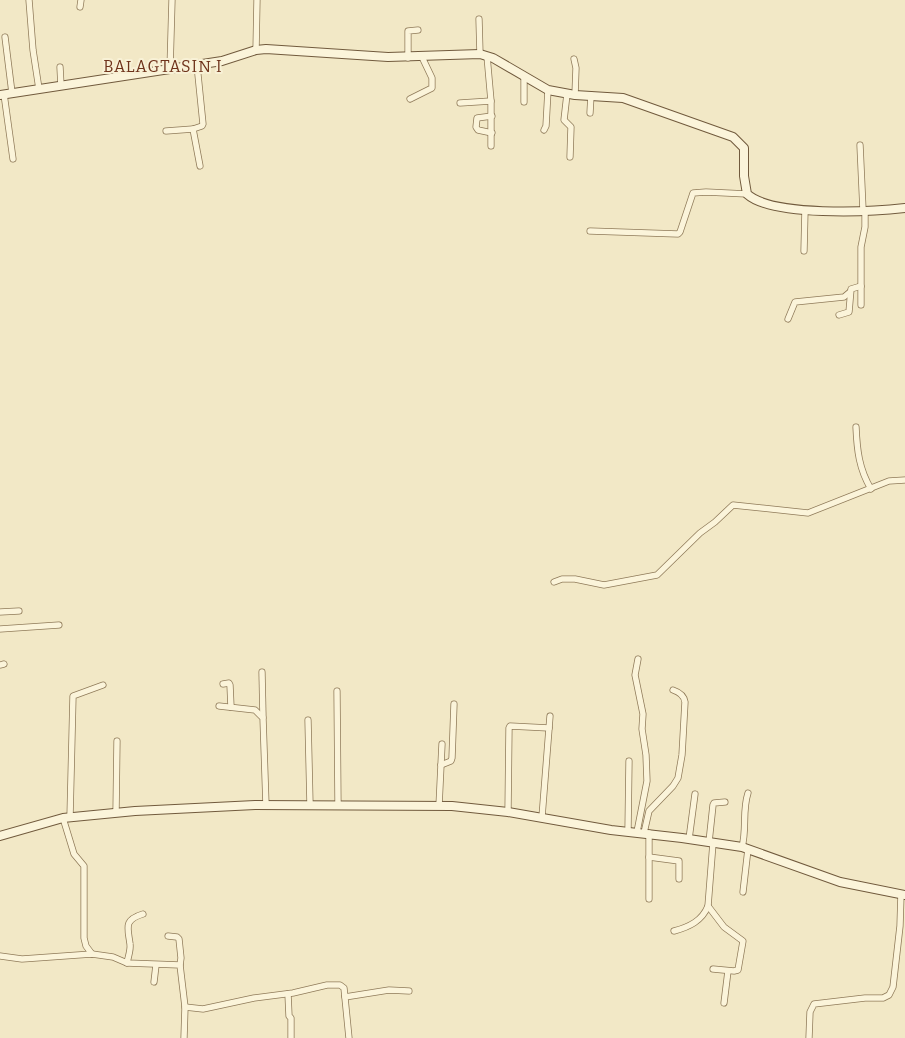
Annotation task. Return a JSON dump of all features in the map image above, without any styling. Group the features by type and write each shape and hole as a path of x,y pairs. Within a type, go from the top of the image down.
{"street":[{"path":"29,0 38,89"},
{"path":"80,7 81,0"},
{"path":"170,69 172,0"},
{"path":"256,50 257,0"},
{"path":"479,19 491,101 492,146"},
{"path":"408,58 408,31 418,30"},
{"path":"5,36 5,94 13,159"},
{"path":"5,94 233,59 256,50 278,49 408,58 484,55 548,90 630,100 733,137 744,148 744,176 747,194"},
{"path":"410,99 432,88 432,78 422,57"},
{"path":"570,157 571,127 564,120 576,68 574,59"},
{"path":"166,131 193,129 202,126 203,124 197,65"},
{"path":"60,67 61,86"},
{"path":"524,77 524,102"},
{"path":"544,130 546,126 548,90"},
{"path":"590,113 591,95"},
{"path":"460,103 491,101"},
{"path":"492,116 477,118 476,127 478,130 492,133"},
{"path":"193,129 200,166"},
{"path":"860,145 865,227 861,247 861,305"},
{"path":"590,231 678,234 693,193 706,192 747,194 768,205 786,209 864,210 905,208"},
{"path":"804,210 804,251"},
{"path":"788,319 795,302 844,298 850,292 852,287 861,286"},
{"path":"839,315 849,312 850,292"},
{"path":"856,427 858,455 861,470 870,489"},
{"path":"554,582 562,579 575,579 604,585 652,578 662,572 700,532 715,522 733,505 808,513 889,481 905,480"},
{"path":"0,612 19,611"},
{"path":"0,629 60,625"},
{"path":"638,659 635,674 643,714 642,729 646,755 647,781 643,833 649,857 649,899"},
{"path":"262,672 266,805"},
{"path":"223,684 229,683 230,685 231,707"},
{"path":"92,954 86,946 84,938 84,866 74,854 66,818 73,696 103,685"},
{"path":"643,833 649,811 673,786 680,772 685,702 684,698 678,692 673,690"},
{"path":"337,691 338,804"},
{"path":"441,765 451,761 452,758 454,704"},
{"path":"219,706 255,710 263,718"},
{"path":"542,817 550,716"},
{"path":"308,720 310,804"},
{"path":"508,812 509,728 510,726 549,728"},
{"path":"116,813 118,741"},
{"path":"438,806 442,744"},
{"path":"628,831 629,762"},
{"path":"743,892 745,848 744,809 748,793"},
{"path":"689,839 695,794"},
{"path":"674,931 697,921 705,913 708,906 713,805 714,803 725,802"},
{"path":"0,836 66,818 228,805 338,804 438,806 508,812 745,848 840,882 903,894 893,987 889,995 883,998 865,998 814,1004 810,1012 809,1038"},
{"path":"649,857 679,861 679,879"},
{"path":"708,906 724,927 743,941 738,970 728,971 713,969"},
{"path":"127,963 130,946 127,936 128,925 133,918 143,914"},
{"path":"168,936 177,937 179,939 181,958 180,965 185,1007 184,1038"},
{"path":"0,956 22,959 92,954 113,957 127,963 180,965"},
{"path":"154,982 156,965"},
{"path":"724,1003 728,971"},
{"path":"185,1007 203,1008 254,998 288,994 327,985 340,985 344,988 349,1038"},
{"path":"345,997 389,990 409,991"},
{"path":"288,994 289,1016 291,1018 291,1038"}],"district":[{"name":"BALAGTASIN I","path":"163,66"}]}
